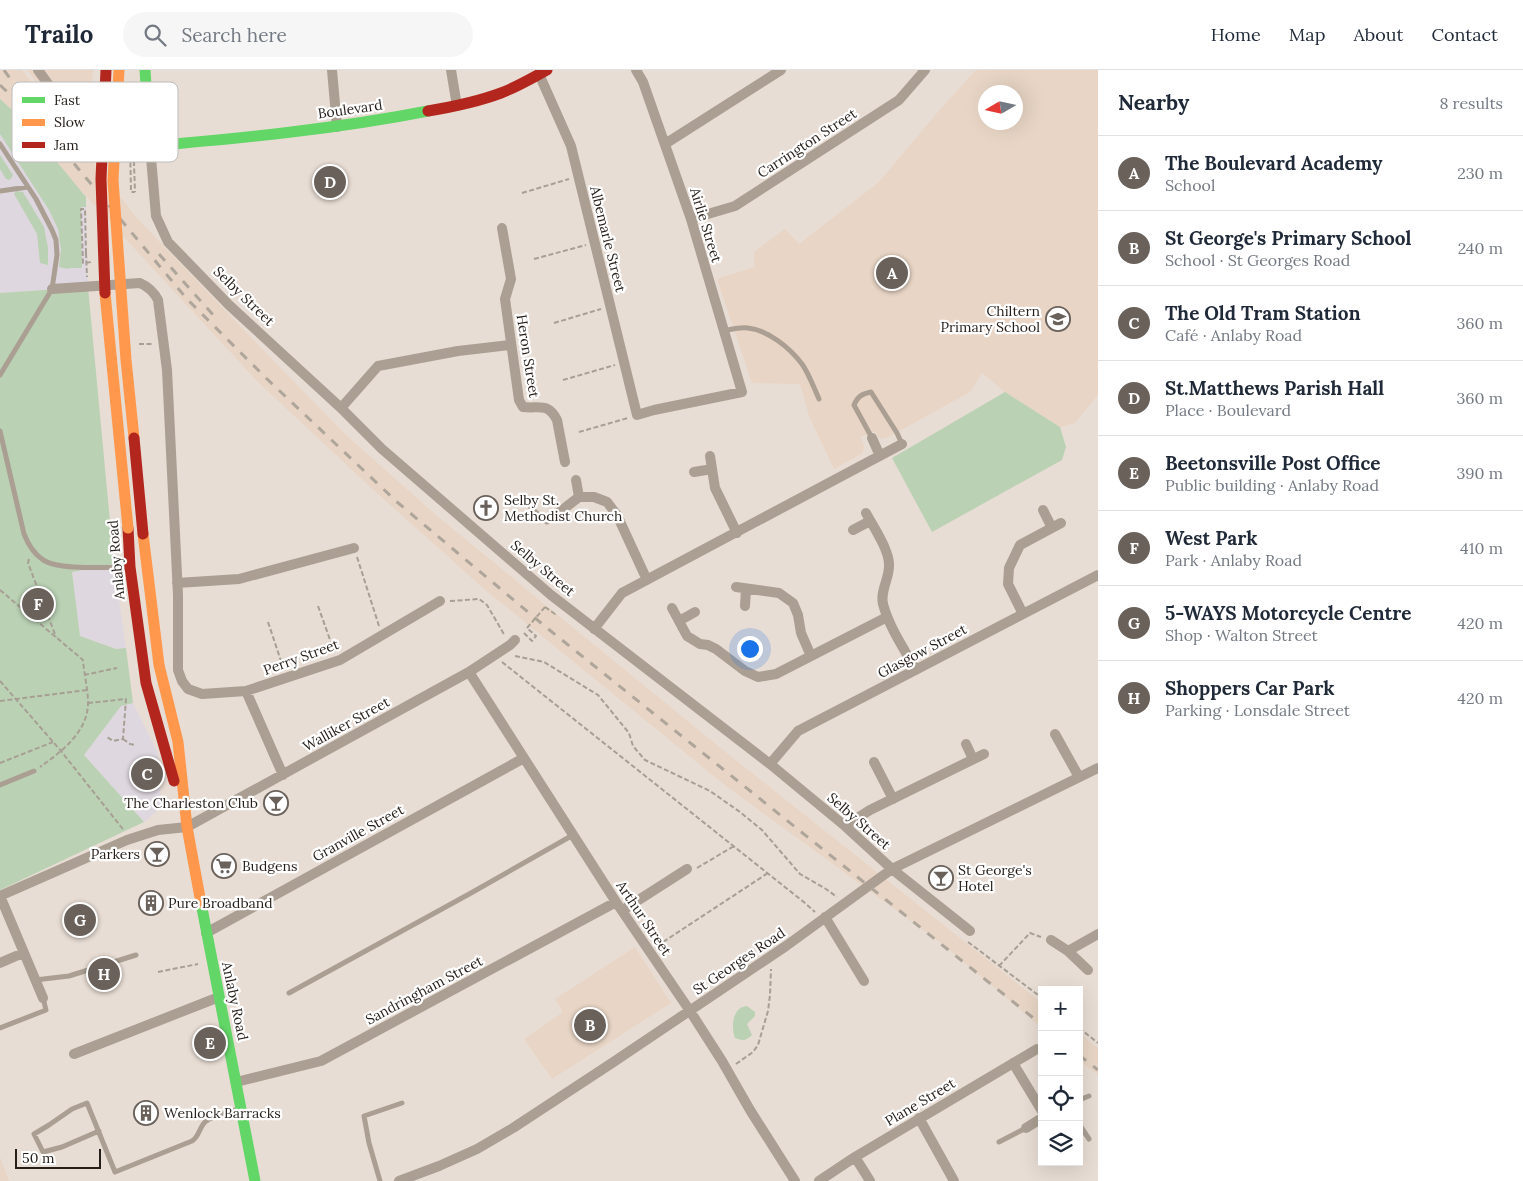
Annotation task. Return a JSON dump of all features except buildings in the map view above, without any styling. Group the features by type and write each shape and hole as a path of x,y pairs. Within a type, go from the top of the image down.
{"main road":[{"name":"Boulevard","path":"178,143 337,127 457,106 502,92 543,72"},
{"name":"Anlaby Road","path":"102,162 106,300 130,567 146,683 187,827"},
{"name":"Anlaby Road","path":"114,162 113,180 126,360 143,534 159,665 178,742 187,827 211,960 255,1181"}],"street":[{"path":"38,70 47,82"},
{"path":"332,70 337,127"},
{"path":"451,70 457,106"},
{"name":"Airlie Street","path":"636,70 643,82 691,219 742,392 637,415"},
{"path":"665,144 781,70"},
{"name":"Carrington Street","path":"691,219 735,206 899,100 925,70"},
{"name":"Albemarle Street","path":"543,72 571,146 637,415"},
{"name":"Selby Street","path":"151,162 156,216 168,242 229,304 341,408 382,449 551,595 770,764 892,869 970,931"},
{"name":"Heron Street","path":"502,228 511,279 505,299 510,345 520,404 527,407 544,407 554,414 566,462"},
{"path":"52,289 140,283 147,287 158,300 167,370 177,583 239,579 354,548"},
{"path":"341,408 378,366 510,345"},
{"path":"872,438 880,456"},
{"path":"594,629 622,593 902,444"},
{"path":"710,456 715,488 737,533"},
{"path":"694,472 712,469"},
{"path":"576,480 578,497"},
{"path":"556,514 578,497 594,497 607,502 617,515 647,580"},
{"path":"1023,614 1008,584 1009,568 1020,545 1056,525 1042,510"},
{"path":"853,530 868,517 887,553 890,563 882,601 887,617 916,670"},
{"name":"Glasgow Street","path":"770,764 798,731 1098,575"},
{"name":"Perry Street","path":"177,583 178,670 182,681 188,689 202,694 246,691 337,660 440,601"},
{"path":"736,587 779,593 793,603 798,615 801,632 811,656"},
{"path":"745,606 746,589"},
{"path":"672,608 687,636 700,644 716,649 745,671 758,677 776,674 887,617"},
{"path":"679,621 695,612"},
{"name":"Walliker Street","path":"187,827 469,672 513,643"},
{"name":"Arthur Street","path":"469,672 619,906 690,1011 795,1181"},
{"path":"246,691 283,775"},
{"path":"1055,734 1079,777"},
{"path":"966,744 973,760"},
{"path":"844,826 870,810 984,754"},
{"name":"Granville Street","path":"206,933 524,758"},
{"path":"874,762 893,799"},
{"name":"St Georges Road","path":"398,1181 477,1149 690,1011 770,957 892,869 1098,768"},
{"path":"43,998 0,896 127,840 158,830 187,827"},
{"name":"Sandringham Street","path":"236,1082 321,1061 687,869"},
{"path":"824,918 864,981"},
{"path":"1068,950 1098,934"},
{"path":"1050,940 1068,950 1088,970"},
{"path":"0,963 23,953"},
{"path":"74,1054 219,997"},
{"name":"Plane Street","path":"818,1181 919,1118 1036,1050"},
{"path":"1013,1064 1038,1105"},
{"path":"919,1118 954,1181"},
{"path":"1026,1128 1038,1120"},
{"path":"855,1157 870,1181"}],"lane":[{"path":"0,144 36,199 56,240 57,255 52,289 0,375"},
{"path":"0,192 28,187"},
{"path":"724,331 748,328 784,344 802,365 819,399"},
{"path":"872,438 854,404 862,394 871,392 898,433 902,444"},
{"path":"0,431 24,534 32,549 42,560 61,566 130,567"},
{"path":"531,508 547,522 556,514"},
{"path":"0,784 34,771"},
{"path":"289,993 471,893 573,834"},
{"path":"34,980 69,976 136,955"},
{"path":"0,1028 46,1010 43,998"},
{"path":"1083,1098 1089,1096"},
{"path":"380,1181 364,1116 402,1102"},
{"path":"99,1131 62,1147 44,1152 34,1134 72,1109 87,1103 99,1131 115,1172 192,1141 196,1138 205,1122 214,1116 242,1109"},
{"path":"999,1142 1026,1128"},
{"path":"1083,1130 1089,1139"}],"path":[{"path":"130,162 131,192 135,192 134,162"},
{"path":"522,193 579,177"},
{"path":"88,287 86,252 85,209 81,209 83,263 104,262"},
{"path":"534,259 595,243"},
{"path":"554,323 611,306"},
{"path":"132,344 164,344"},
{"path":"563,380 625,362"},
{"path":"579,432 637,415"},
{"path":"354,548 382,635"},
{"path":"32,549 28,563 56,637"},
{"path":"0,590 83,660 88,703 87,717 79,732 61,751 34,771"},
{"path":"440,601 479,599 487,605 513,643 524,633 532,641 536,636 527,628 545,606"},
{"path":"318,606 337,660"},
{"path":"268,622 287,678"},
{"path":"496,654 824,918"},
{"path":"496,654 544,662 598,695 629,733 634,746 645,760 710,791 740,812 762,830 800,874 826,889 844,903"},
{"path":"84,675 117,668"},
{"path":"0,681 61,751 122,828 127,840"},
{"path":"0,701 87,690"},
{"path":"88,703 126,700 123,739"},
{"path":"107,738 113,741 123,739 136,746"},
{"path":"0,764 53,742"},
{"path":"687,869 692,870 734,846"},
{"path":"650,951 768,873"},
{"path":"970,931 967,941 1038,995"},
{"path":"999,966 1030,933 1050,940"},
{"path":"726,1069 753,1052 758,1045 768,1011 770,970 774,966 770,957"},
{"path":"158,972 211,960"},
{"path":"1083,1031 1098,1043"}],"shaded area":[{"path":"0,70 22,70 31,82 12,82 12,110 0,99"},
{"path":"27,70 93,70 92,82 36,82"},
{"path":"976,70 1098,70 1098,395 1075,423 1060,427 1005,392 982,373 970,392 887,438 881,439 875,431 860,437 864,445 863,453 834,469 809,416 800,384 752,383 717,279 754,267 754,252 785,229 799,244 879,182"},
{"path":"0,99 12,113 12,162 55,162 86,197 88,287 0,293"},
{"path":"57,162 93,162 136,217 345,434 436,515 565,621 728,754 1038,1000 1038,1025 941,943 726,786 483,588 368,485 256,380"},
{"path":"114,564 126,648 116,649 80,636 72,572"},
{"path":"133,703 158,753 161,808 144,822 84,755 121,706"},
{"path":"635,947 671,1003 552,1079 524,1039 563,1012 555,999"},
{"path":"1083,1036 1098,1048 1098,1075 1083,1063"},
{"path":"0,1157 9,1181 0,1181"}],"green space":[{"path":"0,99 12,110 12,153 0,134"},
{"path":"0,155 13,175 10,180 6,179 0,169"},
{"path":"18,162 57,162 86,197 86,207 81,207 82,268 68,269 59,267 61,250 58,229 49,210"},
{"path":"16,191 23,192 44,227 48,248 48,265 40,263 37,234 14,194"},
{"path":"88,287 114,564 72,572 80,636 116,649 126,648 133,703 121,706 84,755 144,822 0,890 0,293"},
{"path":"1005,392 1060,427 1066,447 1062,460 932,532 892,458"},
{"path":"747,1006 755,1012 755,1016 747,1024 752,1035 744,1040 740,1040 735,1038 733,1029 734,1019 738,1010"}],"railway":[{"path":"4,70 13,82"},
{"path":"0,85 12,96"},
{"path":"73,162 187,299 266,378 397,502 547,628 1038,1022"},
{"path":"159,254 214,316"},
{"path":"1083,1058 1098,1070"}],"traffic: fast":[{"path":"145,70 146,82"},
{"path":"178,143 324,128 428,111"},
{"path":"201,903 255,1181"}],"traffic: slow":[{"path":"118,82 119,70"},
{"path":"114,162 113,180 126,360 134,438"},
{"path":"105,293 128,528"},
{"path":"143,534 159,665 178,742 187,827 201,903"}],"traffic: jam":[{"path":"105,82 106,70"},
{"path":"428,111 465,104 492,96 513,88 547,70"},
{"path":"102,162 105,293"},
{"path":"134,438 143,534"},
{"path":"128,528 130,567 146,683 174,781"}],"place":[{"name":"St.Matthews Parish Hall","path":"330,182"},
{"name":"The Boulevard Academy","path":"892,273"},
{"name":"Chiltern Primary School","path":"1058,319"},
{"name":"Selby St. Methodist Church","path":"486,508"},
{"name":"West Park","path":"38,604"},
{"name":"The Old Tram Station","path":"147,774"},
{"name":"The Charleston Club","path":"276,803"},
{"name":"Parkers","path":"157,854"},
{"name":"Budgens","path":"224,866"},
{"name":"St George's Hotel","path":"941,878"},
{"name":"Pure Broadband","path":"151,903"},
{"name":"5-WAYS Motorcycle Centre","path":"80,920"},
{"name":"Shoppers Car Park","path":"104,974"},
{"name":"St George's Primary School","path":"590,1025"},
{"name":"Beetonsville Post Office","path":"210,1043"},
{"name":"Wenlock Barracks","path":"146,1113"}]}
